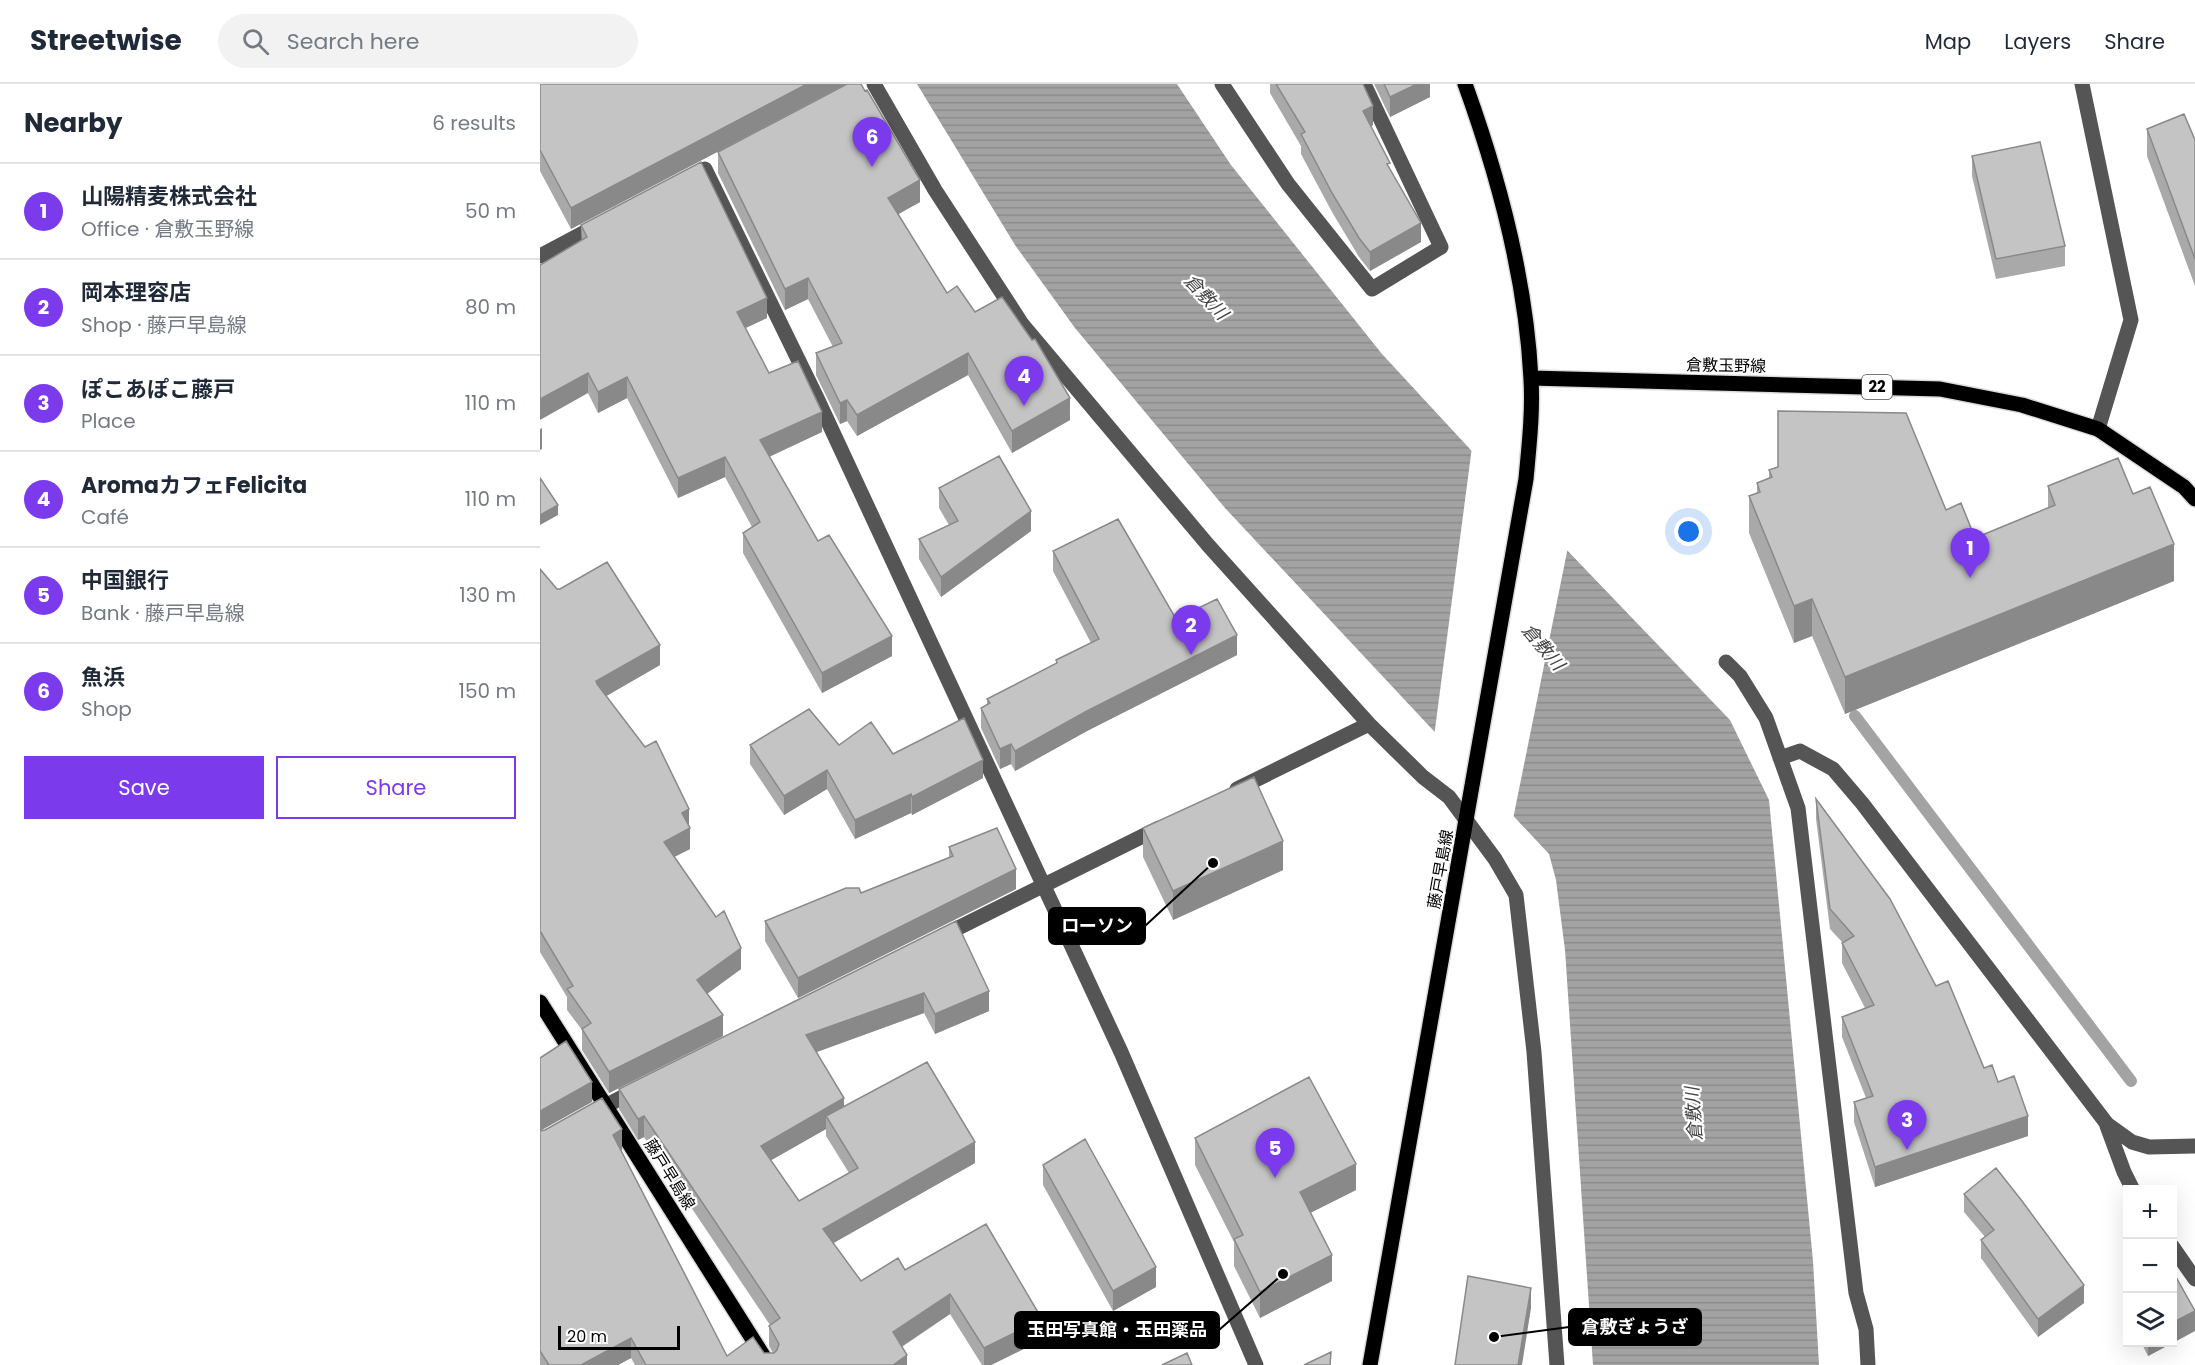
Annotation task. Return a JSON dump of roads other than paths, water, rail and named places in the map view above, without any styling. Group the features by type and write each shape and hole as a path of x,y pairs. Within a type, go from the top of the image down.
{"main road":[{"path":"1465,84 1479,124 1507,225 1523,301 1531,378"},
{"name":"倉敷玉野線","path":"1531,378 1940,389 2022,405 2098,429 2190,487 2195,499"},
{"name":"藤戸早島線","path":"1370,1365 1526,480 1531,378"},
{"name":"藤戸早島線","path":"540,1002 769,1365"}],"street":[{"path":"874,84 935,190 1022,324 1208,545 1369,724 1423,777 1449,797 1495,859 1516,895 1534,1053 1557,1365"},
{"path":"1222,84 1288,184 1372,289 1441,247 1364,84"},
{"path":"2082,84 2131,320 2098,429"},
{"path":"704,169 817,398 1121,1052 1256,1365"},
{"path":"540,255 609,219"},
{"path":"1726,662 1740,676 1766,718 1798,808 1856,1293 1866,1329 1868,1365"},
{"path":"1221,797 1369,724"},
{"path":"1780,758 1800,751 1833,769 1908,862 2107,1124 2132,1142 2149,1147 2195,1146"},
{"path":"925,945 1168,823"},
{"path":"578,1121 648,1084"},
{"path":"2107,1124 2130,1185"},
{"path":"2177,1253 2195,1279"}],"water":[{"name":"倉敷川","path":"917,84 1177,84 1231,165 1382,354 1730,720 1769,800 1813,1261 1819,1365 1593,1365 1565,950 1556,880 1549,854 1225,508 1075,328 1015,245"}],"waterway":[{"path":"1855,716 2131,1081"}],"place":[{"name":"魚浜","path":"872,167"},
{"name":"AromaカフェFelicita","path":"1024,406"},
{"name":"山陽精麦株式会社","path":"1970,578"},
{"name":"岡本理容店","path":"1191,655"},
{"name":"ローソン","path":"1213,863"},
{"name":"ぽこあぽこ藤戸","path":"1907,1150"},
{"name":"中国銀行","path":"1275,1178"},
{"name":"玉田写真館・玉田薬品","path":"1283,1274"},
{"name":"倉敷ぎょうざ","path":"1494,1337"}]}
